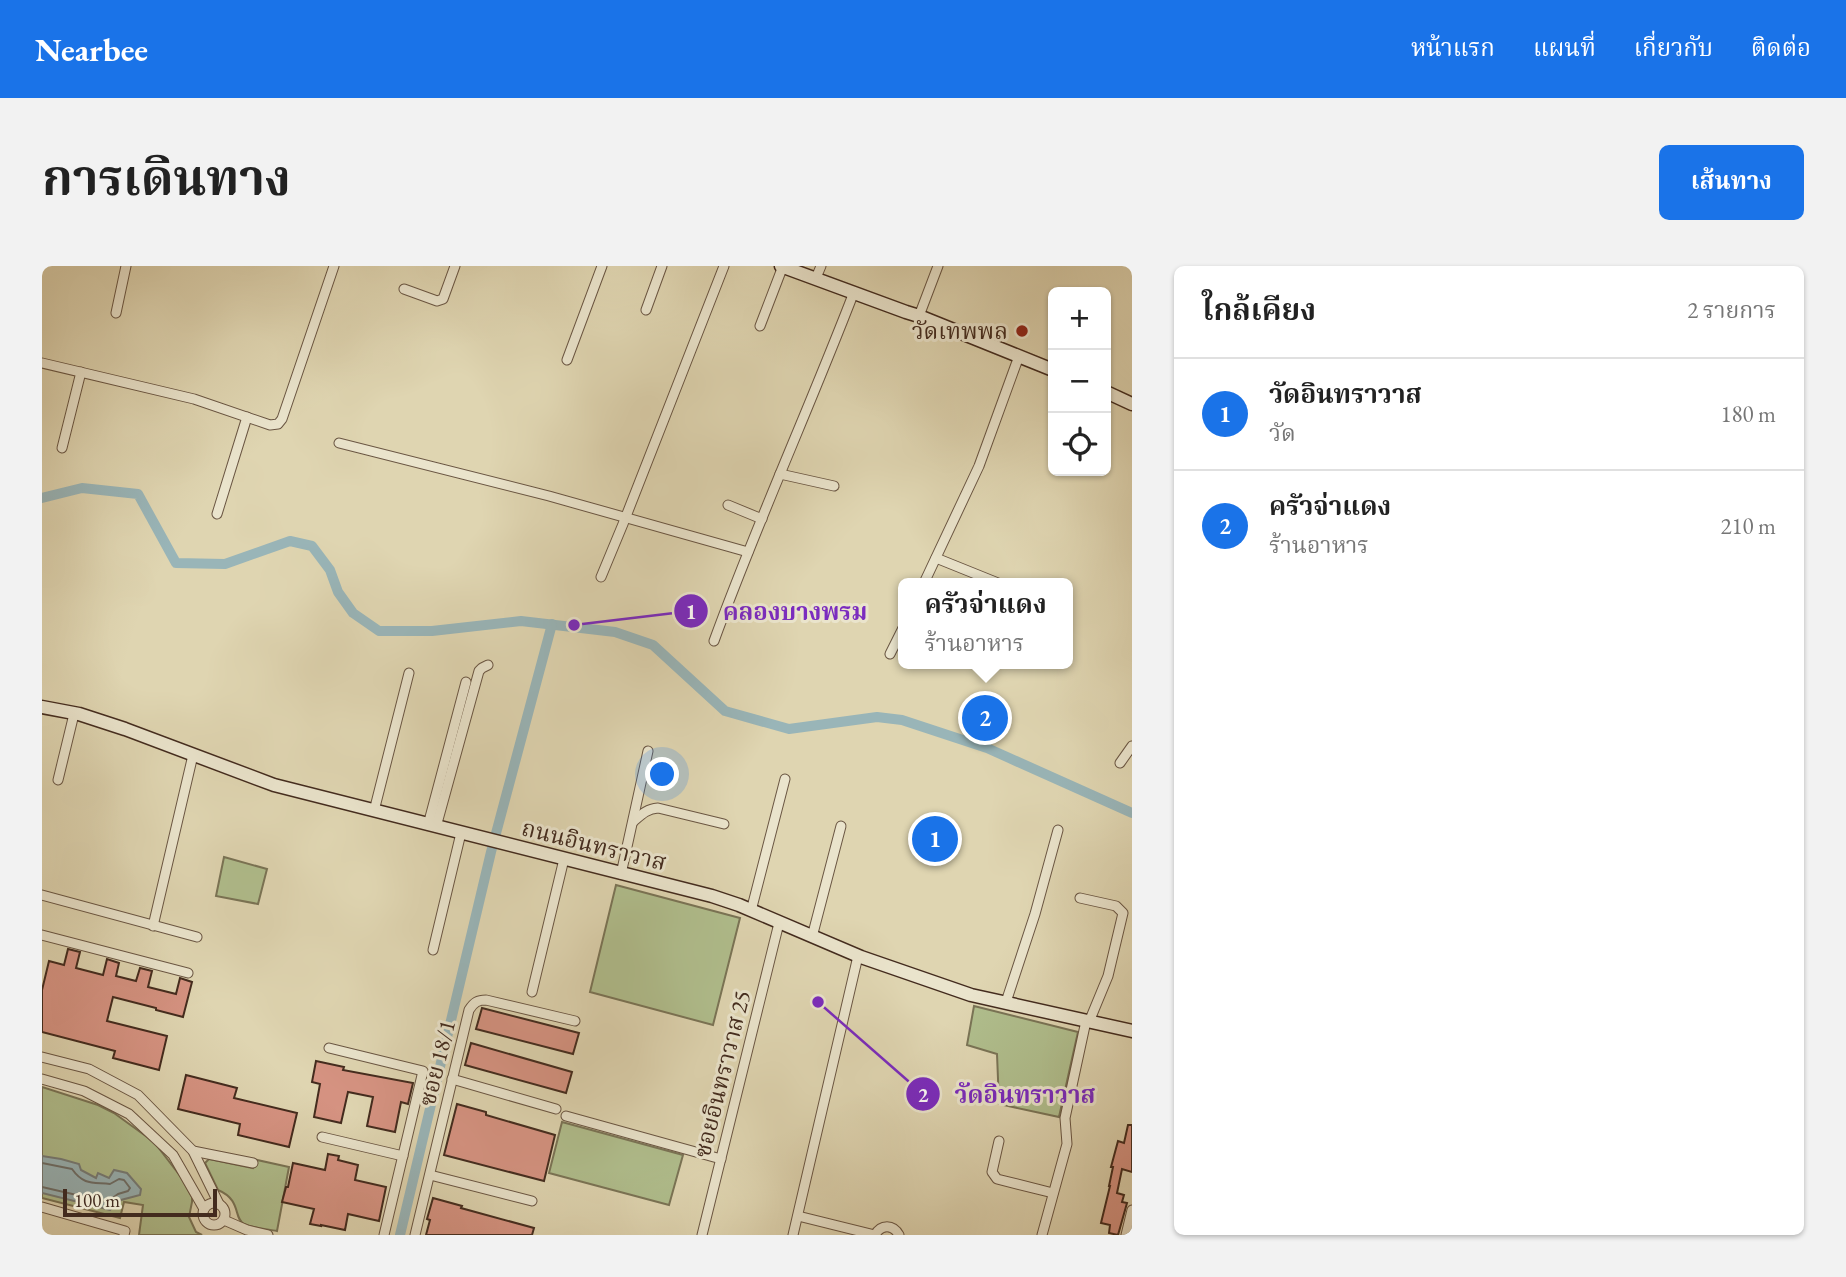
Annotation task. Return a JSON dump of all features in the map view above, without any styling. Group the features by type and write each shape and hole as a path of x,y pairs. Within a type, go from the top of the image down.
{"street":[{"path":"116,313 126,266"},
{"path":"42,363 194,399 270,425 278,424 334,266"},
{"path":"404,289 437,301 443,299 455,266"},
{"path":"567,360 602,266"},
{"path":"646,310 662,266"},
{"path":"601,577 724,266"},
{"path":"760,326 782,266 818,272 854,292 1048,368"},
{"path":"919,316 938,266"},
{"path":"713,641 854,292"},
{"path":"926,578 979,466 1019,356"},
{"path":"62,448 81,372"},
{"path":"1111,394 1132,404"},
{"path":"217,514 247,417"},
{"path":"339,443 549,496 748,552"},
{"path":"780,474 834,486"},
{"path":"728,505 762,519"},
{"path":"936,558 986,578"},
{"path":"890,654 898,638"},
{"path":"432,826 479,671 488,666"},
{"path":"374,811 409,673"},
{"path":"432,826 466,682"},
{"name":"ถนนอินทราวาส","path":"42,706 125,729 274,785 712,896 858,956 971,995 1132,1031"},
{"path":"58,780 74,714"},
{"path":"1120,763 1132,746"},
{"path":"621,874 648,751"},
{"path":"153,926 193,755"},
{"path":"751,911 785,779"},
{"path":"633,821 644,812 658,808 724,824"},
{"path":"813,937 841,827"},
{"path":"1006,1002 1035,914 1058,830"},
{"path":"433,950 461,833"},
{"path":"532,992 564,859"},
{"path":"42,895 197,937"},
{"path":"1042,1235 1067,1144 1065,1118 1088,1021 1108,976 1123,913 1116,906 1080,898"},
{"name":"ซอยอินทราวาส 25","path":"702,1235 779,923"},
{"path":"42,935 188,973"},
{"path":"793,1235 858,956"},
{"name":"ซอย 18/1","path":"415,1235 469,1010 473,1004 486,1000 575,1021"},
{"path":"329,1048 423,1072 384,1235"},
{"path":"42,1057 89,1069 138,1095 193,1151 225,1212 220,1222 219,1235"},
{"path":"42,1079 84,1091 129,1114 173,1155 204,1209"},
{"path":"452,1079 556,1109"},
{"path":"566,1116 721,1159"},
{"path":"322,1137 403,1156"},
{"path":"999,1141 993,1176 1053,1193"},
{"path":"193,1151 253,1163"},
{"path":"430,1175 532,1202"},
{"path":"219,1204 209,1204 204,1209 203,1216 207,1222 220,1222 268,1235"},
{"path":"42,1208 125,1231 124,1235"},
{"path":"1126,1235 1132,1210"},
{"path":"798,1216 875,1235 880,1228 888,1226 899,1235"}],"green space":[{"path":"224,857 267,869 258,904 216,896"},
{"path":"616,885 740,918 713,1025 590,992"},
{"path":"974,1006 1078,1032 1059,1117 999,1104 997,1054 967,1045"},
{"path":"42,1087 98,1105 114,1113 154,1142 181,1177 192,1197 189,1217 196,1232 202,1235 139,1235 143,1205 124,1202 120,1218 42,1198"},
{"path":"562,1122 683,1155 669,1205 549,1173"},
{"path":"209,1159 253,1168 257,1160 289,1167 277,1231 241,1221 231,1199 218,1190 205,1163"}],"water":[{"path":"42,1156 79,1164 81,1170 96,1178 98,1173 109,1178 114,1170 127,1173 141,1189 140,1195 121,1200 110,1210 42,1193"}],"building":[{"path":"68,949 80,952 76,968 103,975 107,959 119,963 116,976 136,981 140,968 152,971 148,987 176,994 180,978 192,982 183,1017 113,997 107,1021 167,1036 159,1070 113,1058 115,1051 42,1032 42,990 49,961 64,965"},
{"path":"482,1008 579,1033 573,1054 476,1029"},
{"path":"471,1043 572,1072 566,1093 465,1065"},
{"path":"316,1061 344,1067 343,1070 413,1083 408,1104 401,1102 395,1132 367,1126 373,1097 348,1092 341,1123 314,1117 320,1084 312,1082"},
{"path":"186,1075 237,1088 234,1098 297,1113 289,1147 238,1135 240,1124 178,1109"},
{"path":"457,1104 555,1135 544,1181 444,1155"},
{"path":"1128,1125 1132,1125 1132,1172 1122,1169 1117,1193 1124,1195 1122,1202 1127,1203 1118,1235 1109,1233 1110,1225 1101,1223 1118,1141 1124,1143"},
{"path":"328,1154 339,1156 338,1160 358,1165 355,1180 386,1187 379,1221 348,1214 345,1230 310,1224 314,1209 282,1202 293,1163 325,1170"},
{"path":"433,1198 534,1228 532,1235 426,1235"}],"waterway":[{"path":"42,498 82,488 138,494 176,563 225,564 290,541 312,546 330,570 338,592 353,613 379,631 432,631 521,621 615,632 653,645 725,711 789,729 877,717 902,720 987,748 1132,813"},
{"path":"400,1235 491,852 552,624"}],"place":[{"name":"วัดเทพพล","path":"1022,331"},
{"name":"คลองบางพรม","path":"574,625"},
{"name":"ครัวจ่าแดง","path":"985,718"},
{"name":"วัดอินทราวาส","path":"935,839"},
{"name":"วัดอินทราวาส","path":"818,1002"}]}
